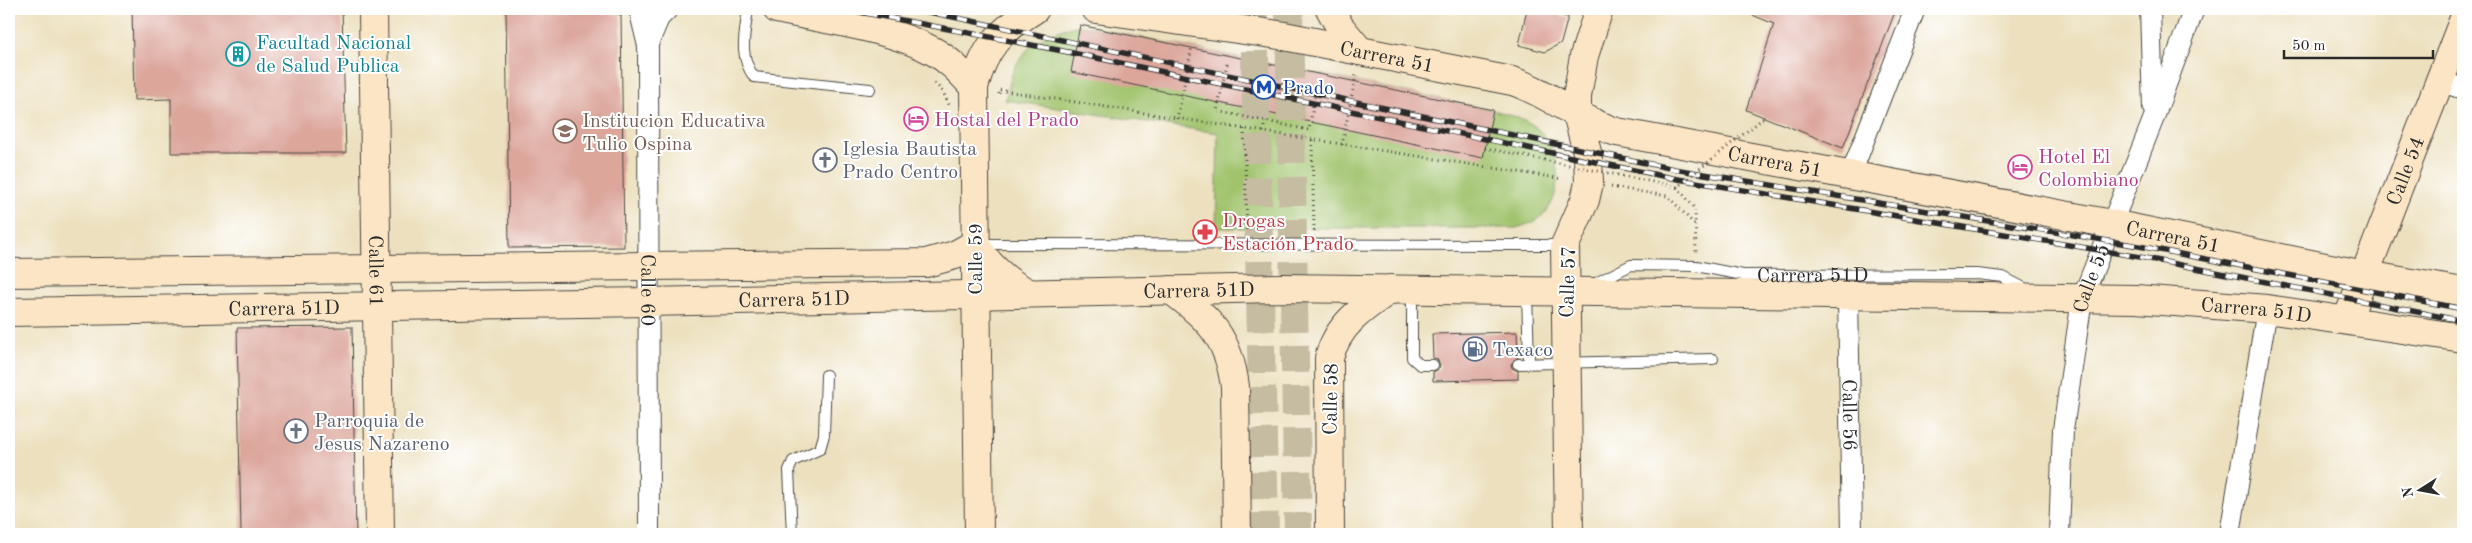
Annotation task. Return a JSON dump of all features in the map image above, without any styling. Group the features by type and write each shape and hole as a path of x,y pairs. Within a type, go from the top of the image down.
{"main road":[{"name":"Calle 61","path":"373,9 380,534"},
{"path":"777,9 868,20 934,51 986,89"},
{"name":"Calle 59","path":"979,534 975,244 986,89 978,70 989,46 1002,32 1034,9"},
{"name":"Carrera 51","path":"1096,9 1171,13 1279,35 1358,63 1512,81 1543,93 1577,113 1618,132 1851,174 2364,275 2463,292"},
{"path":"1330,9 1358,63"},
{"name":"Calle 57","path":"1570,534 1566,363 1572,291 1565,245 1585,200 1590,183 1588,156 1577,113 1577,96 1584,56 1599,9"},
{"name":"Calle 54","path":"2347,320 2364,275 2452,85 2463,21"},
{"name":"Carrera 51D","path":"9,273 926,263 949,258 975,244"},
{"path":"975,244 997,273 1027,292"},
{"name":"Carrera 51D","path":"9,312 648,302 1027,292 1402,289 2182,302 2267,309 2463,338"},
{"name":"Calle 58","path":"1330,534 1329,358 1333,344 1349,321 1402,289"},
{"path":"1172,290 1213,325 1225,344 1232,367 1235,387 1238,534"}],"street":[{"name":"Calle 60","path":"639,9 648,46 649,534"},
{"name":"Calle 60","path":"648,46 659,18 668,9"},
{"path":"1851,174 1915,9"},
{"path":"2150,9 2153,120"},
{"name":"Calle 55","path":"2059,534 2063,430 2082,299 2153,120 2194,9"},
{"name":"Calle 56","path":"1848,296 1852,534"},
{"path":"2230,534 2267,309"}],"lane":[{"path":"748,9 742,52 747,67 754,76 870,89"},
{"name":"Carrera 51D","path":"975,244 1565,245"},
{"name":"Carrera 51D","path":"1572,291 1631,265 1696,266 1743,275 1977,274 2003,278 2046,299"},
{"path":"1402,289 1412,358 1420,365 1433,365"},
{"path":"1527,291 1529,364"},
{"path":"1518,364 1713,359"},
{"path":"792,534 789,470 793,462 820,449 824,435 826,375"}],"path":[{"path":"1177,119 1193,41"},
{"path":"1342,145 1358,63"},
{"path":"1227,64 1217,111 1308,130 1317,83"},
{"path":"930,78 943,92 951,108"},
{"path":"986,89 1563,179"},
{"path":"1677,187 1766,116"},
{"path":"1263,132 1265,121"},
{"path":"1244,129 1247,231"},
{"path":"1312,140 1314,231"},
{"path":"1485,148 1677,187 1695,208 1696,266"},
{"path":"1605,186 1668,196 1695,224"}],"green space":[{"path":"1080,25 1493,110 1518,118 1536,127 1547,140 1552,150 1557,172 1555,193 1546,212 1540,218 1516,228 1216,228 1218,133 1005,100 1016,66 1030,47 1053,33"}],"building":[{"name":"Facultad Nacional de Salud Publica","path":"132,9 342,9 346,153 171,153 171,99 134,100"},
{"name":"Institucion Educativa Tulio Ospina","path":"506,9 596,9 621,15 624,247 509,248"},
{"path":"1527,9 1568,17 1561,43 1545,52 1519,45"},
{"path":"1738,9 1896,9 1843,148 1746,110 1774,24"},
{"name":"Prado","path":"1080,25 1493,110 1483,158 1071,72"},
{"name":"Parroquia de Jesus Nazareno","path":"352,327 356,534 241,534 237,328"},
{"name":"Texaco","path":"1517,332 1518,357 1511,364 1512,368 1518,371 1518,379 1433,381 1433,372 1439,369 1440,365 1437,359 1433,358 1432,334"}],"tunnel":[{"path":"1254,9 1265,534"},
{"path":"1289,9 1298,534"}],"railway":[{"path":"844,9 1063,51 1672,178 2140,257 2463,321"},
{"path":"915,9 1674,169 2139,246 2463,309"}],"place":[{"name":"Facultad Nacional de Salud Publica","path":"238,54"},
{"name":"Prado","path":"1264,87"},
{"name":"Hostal del Prado","path":"916,119"},
{"name":"Institucion Educativa Tulio Ospina","path":"565,131"},
{"name":"Iglesia Bautista Prado Centro","path":"825,160"},
{"name":"Hotel El Colombiano","path":"2020,167"},
{"name":"Drogas Estación Prado","path":"1205,232"},
{"name":"Texaco","path":"1475,349"},
{"name":"Parroquia de Jesus Nazareno","path":"296,431"}]}
